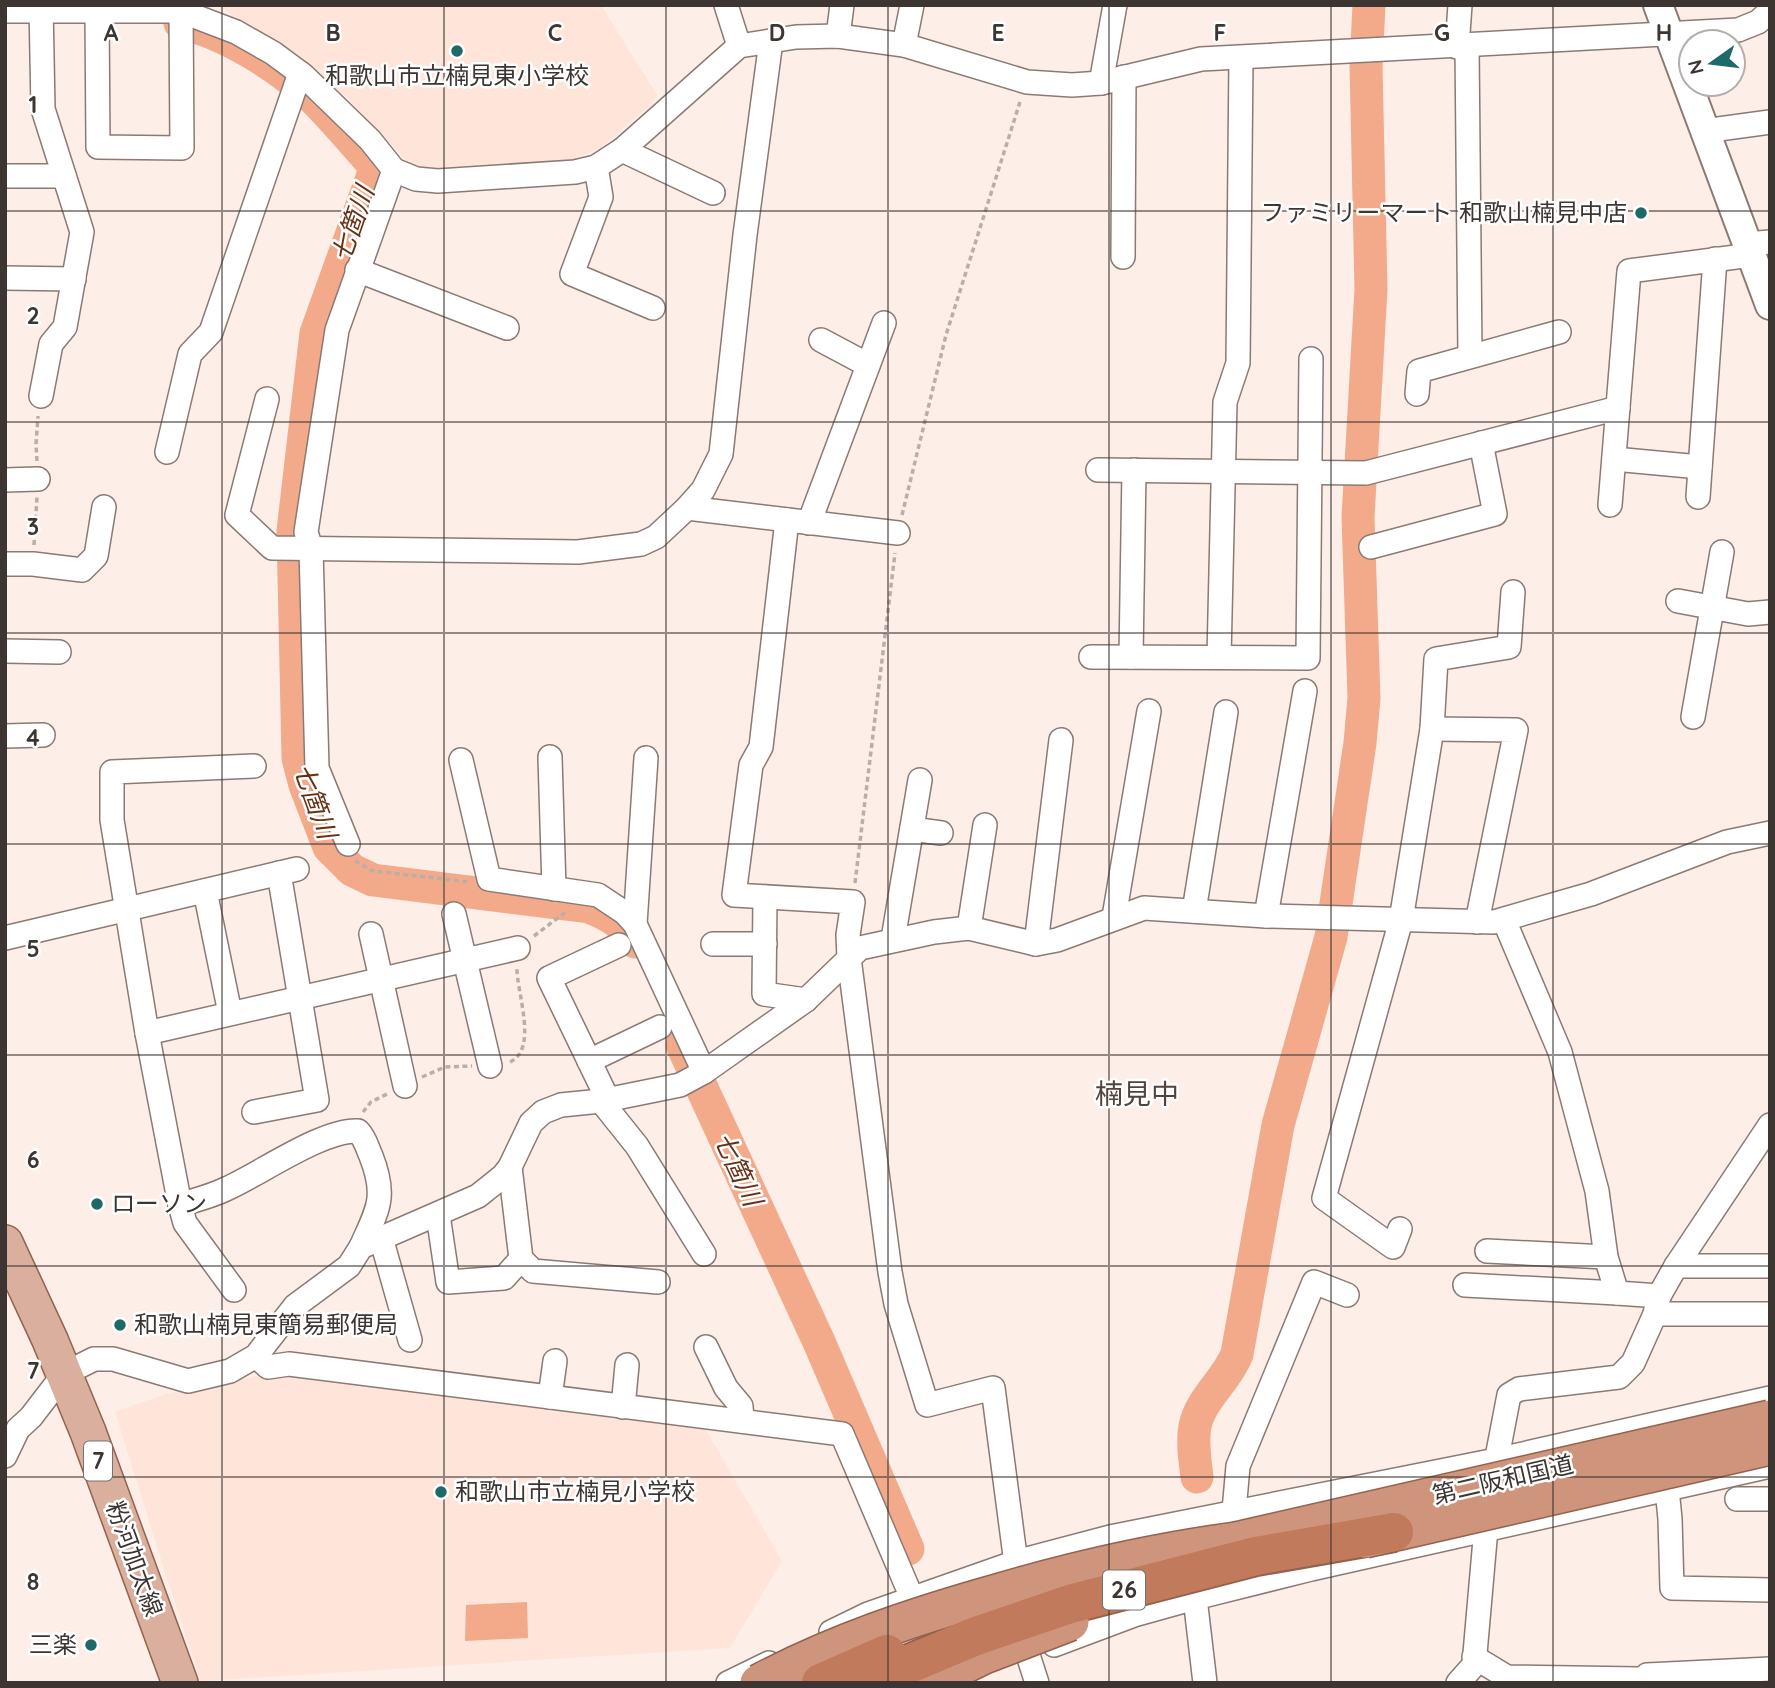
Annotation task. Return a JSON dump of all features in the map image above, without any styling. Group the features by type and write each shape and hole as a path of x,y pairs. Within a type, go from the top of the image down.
{"highway":[{"name":"第二阪和国道","path":"1235,1526 1770,1419"},
{"name":"第二阪和国道","path":"1394,1532 1770,1446"},
{"name":"26","path":"759,1683 858,1637 918,1615 1061,1574 1185,1548 1235,1526"},
{"name":"26","path":"821,1683 971,1620 1066,1590 1235,1526"},
{"name":"26","path":"864,1683 976,1636 1070,1604 1256,1556 1394,1532"},
{"name":"26","path":"927,1683 984,1655 1121,1603 1394,1532"}],"main road":[{"name":"粉河加太線","path":"5,1244 56,1385 154,1683"},
{"name":"粉河加太線","path":"5,1301 56,1385 180,1683"}],"street":[{"path":"726,5 739,47"},
{"path":"838,36 842,5"},
{"path":"904,46 912,5"},
{"path":"1101,83 1115,5"},
{"path":"1460,5 1470,356"},
{"path":"1658,5 1704,131 1756,247 1770,304"},
{"path":"5,11 42,8 97,20 182,21 236,32 273,53 297,82 370,140 394,170 416,179 439,181 575,172 596,167 622,150 739,47 796,37 838,36 904,46 1027,82 1072,85 1101,83 1200,60 1738,30 1758,22 1770,11"},
{"path":"41,396 51,344 65,327 82,232 43,109 42,8"},
{"path":"97,20 98,147 182,148 182,21"},
{"path":"267,399 237,514 272,548 578,552 641,544 656,537 703,490 721,454 745,235 771,41"},
{"path":"1219,657 1225,402 1238,363 1241,58"},
{"path":"1123,257 1124,77"},
{"path":"167,452 190,354 211,332 297,82"},
{"path":"1704,131 1770,122"},
{"path":"622,150 713,193"},
{"path":"596,167 601,197 572,274 653,308"},
{"path":"349,850 317,768 298,549 306,532 337,330 394,170"},
{"path":"5,176 64,176"},
{"path":"1610,505 1629,271 1715,260 1756,247"},
{"path":"1698,497 1715,260"},
{"path":"357,270 507,328"},
{"path":"5,278 74,279"},
{"path":"884,323 798,522 761,747 751,765 734,895 853,902 848,935 849,958 896,1304 927,1405 993,1388 1028,1655 1037,1683"},
{"path":"1417,394 1419,371 1559,332"},
{"path":"821,340 868,365"},
{"path":"1091,657 1308,658 1311,359"},
{"path":"1098,470 1358,473 1618,408"},
{"path":"1371,547 1495,514 1481,443"},
{"path":"1614,459 1700,467"},
{"path":"1131,657 1134,470"},
{"path":"5,480 38,479"},
{"path":"5,564 82,570 96,556 104,507"},
{"path":"687,508 898,533"},
{"path":"1693,717 1722,552"},
{"path":"1400,1230 1393,1247 1324,1198 1401,920 1432,729 1436,659 1509,647 1513,592"},
{"path":"1678,601 1748,614 1770,612"},
{"path":"5,651 59,652"},
{"path":"1266,916 1305,691"},
{"path":"1114,918 1149,711"},
{"path":"1194,911 1226,712"},
{"path":"1432,729 1516,730 1477,922"},
{"path":"5,736 43,735"},
{"path":"1036,944 1062,740"},
{"path":"550,757 554,889"},
{"path":"635,924 646,758"},
{"path":"461,760 489,879 598,895 625,913 635,924 698,1075"},
{"path":"234,1290 185,1223 180,1205 147,1032 112,820 112,772 254,766"},
{"path":"893,939 920,780"},
{"path":"969,928 985,825"},
{"path":"912,829 941,833"},
{"path":"5,1456 18,1429 56,1385 94,1359 113,1359 188,1381 230,1371 256,1356 295,1306 349,1266 371,1242 478,1196 503,1176 531,1123 543,1112 561,1105 604,1101 680,1085 806,1000 860,948 893,939 969,928 1036,944 1057,940 1144,908 1266,916 1477,922 1504,920 1591,894 1727,842 1770,833"},
{"path":"5,938 288,871 301,997 317,1100 254,1112"},
{"path":"205,891 230,1013"},
{"path":"765,897 764,994 806,1000"},
{"path":"454,914 490,1066"},
{"path":"1504,920 1560,1052 1597,1191 1606,1256 1617,1293"},
{"path":"372,934 405,1086"},
{"path":"713,944 765,944"},
{"path":"619,945 549,978 589,1061 604,1101 638,1146 704,1255"},
{"path":"147,1032 518,948"},
{"path":"589,1061 660,1027"},
{"path":"1458,1683 1474,1665 1485,1531 1509,1395 1519,1389 1619,1377 1633,1363 1676,1266 1770,1125"},
{"path":"180,1205 223,1191 323,1139 358,1131 379,1175 381,1194 371,1242 410,1340"},
{"path":"510,1167 521,1259 533,1271 658,1282"},
{"path":"438,1215 448,1283 504,1278 521,1259"},
{"path":"1487,1251 1606,1256"},
{"path":"1676,1266 1770,1266"},
{"path":"1235,1526 1238,1466 1314,1282 1347,1295"},
{"path":"1465,1285 1617,1293 1657,1305 1768,1314"},
{"path":"706,1346 726,1388 741,1406 742,1421"},
{"path":"256,1356 268,1367 289,1364 842,1434 912,1598"},
{"path":"550,1397 555,1361"},
{"path":"624,1406 627,1365"},
{"path":"728,1683 868,1614 1016,1562 1110,1536 1235,1526 1496,1460 1770,1398"},
{"path":"964,1683 1028,1655 1134,1615 1195,1598 1311,1569 1770,1466"},
{"path":"1667,1489 1672,1588 1770,1590"},
{"path":"1737,1499 1770,1500"},
{"path":"1195,1598 1205,1683"},
{"path":"1474,1657 1507,1677 1643,1677 1770,1669"}],"path":[{"path":"853,902 898,533 946,335 1027,82"},
{"path":"349,850 361,866 373,871 476,883 489,879"}],"shaded area":[{"name":"和歌山市立楠見東小学校","path":"218,5 601,5 657,95 650,105 600,148 574,159 419,174 346,96"},
{"name":"和歌山市立楠見小学校","path":"286,1370 702,1423 782,1561 730,1648 201,1681 115,1412 166,1394"},
{"path":"527,1602 528,1638 465,1641 466,1605"}],"waterway":[{"path":"1197,1477 1195,1426 1208,1398 1237,1354 1278,1125 1331,937 1360,743 1364,698 1358,517 1371,289 1366,66 1369,5"},
{"name":"七箇川","path":"180,23 234,43 286,76 315,100 373,164 374,172 316,333 293,531 298,758 305,785 329,847 352,870 373,880 589,907 615,920 635,942"},
{"name":"七箇川","path":"682,1045 819,1342 908,1549"}],"place":[{"name":"和歌山市立楠見東小学校","path":"457,51"},
{"name":"ファミリーマート 和歌山楠見中店","path":"1641,213"},
{"name":"ローソン","path":"97,1204"},
{"name":"和歌山楠見東簡易郵便局","path":"120,1325"},
{"name":"和歌山市立楠見小学校","path":"441,1492"},
{"name":"三楽","path":"91,1645"}],"district":[{"name":"楠見中","path":"1137,1094"}]}
